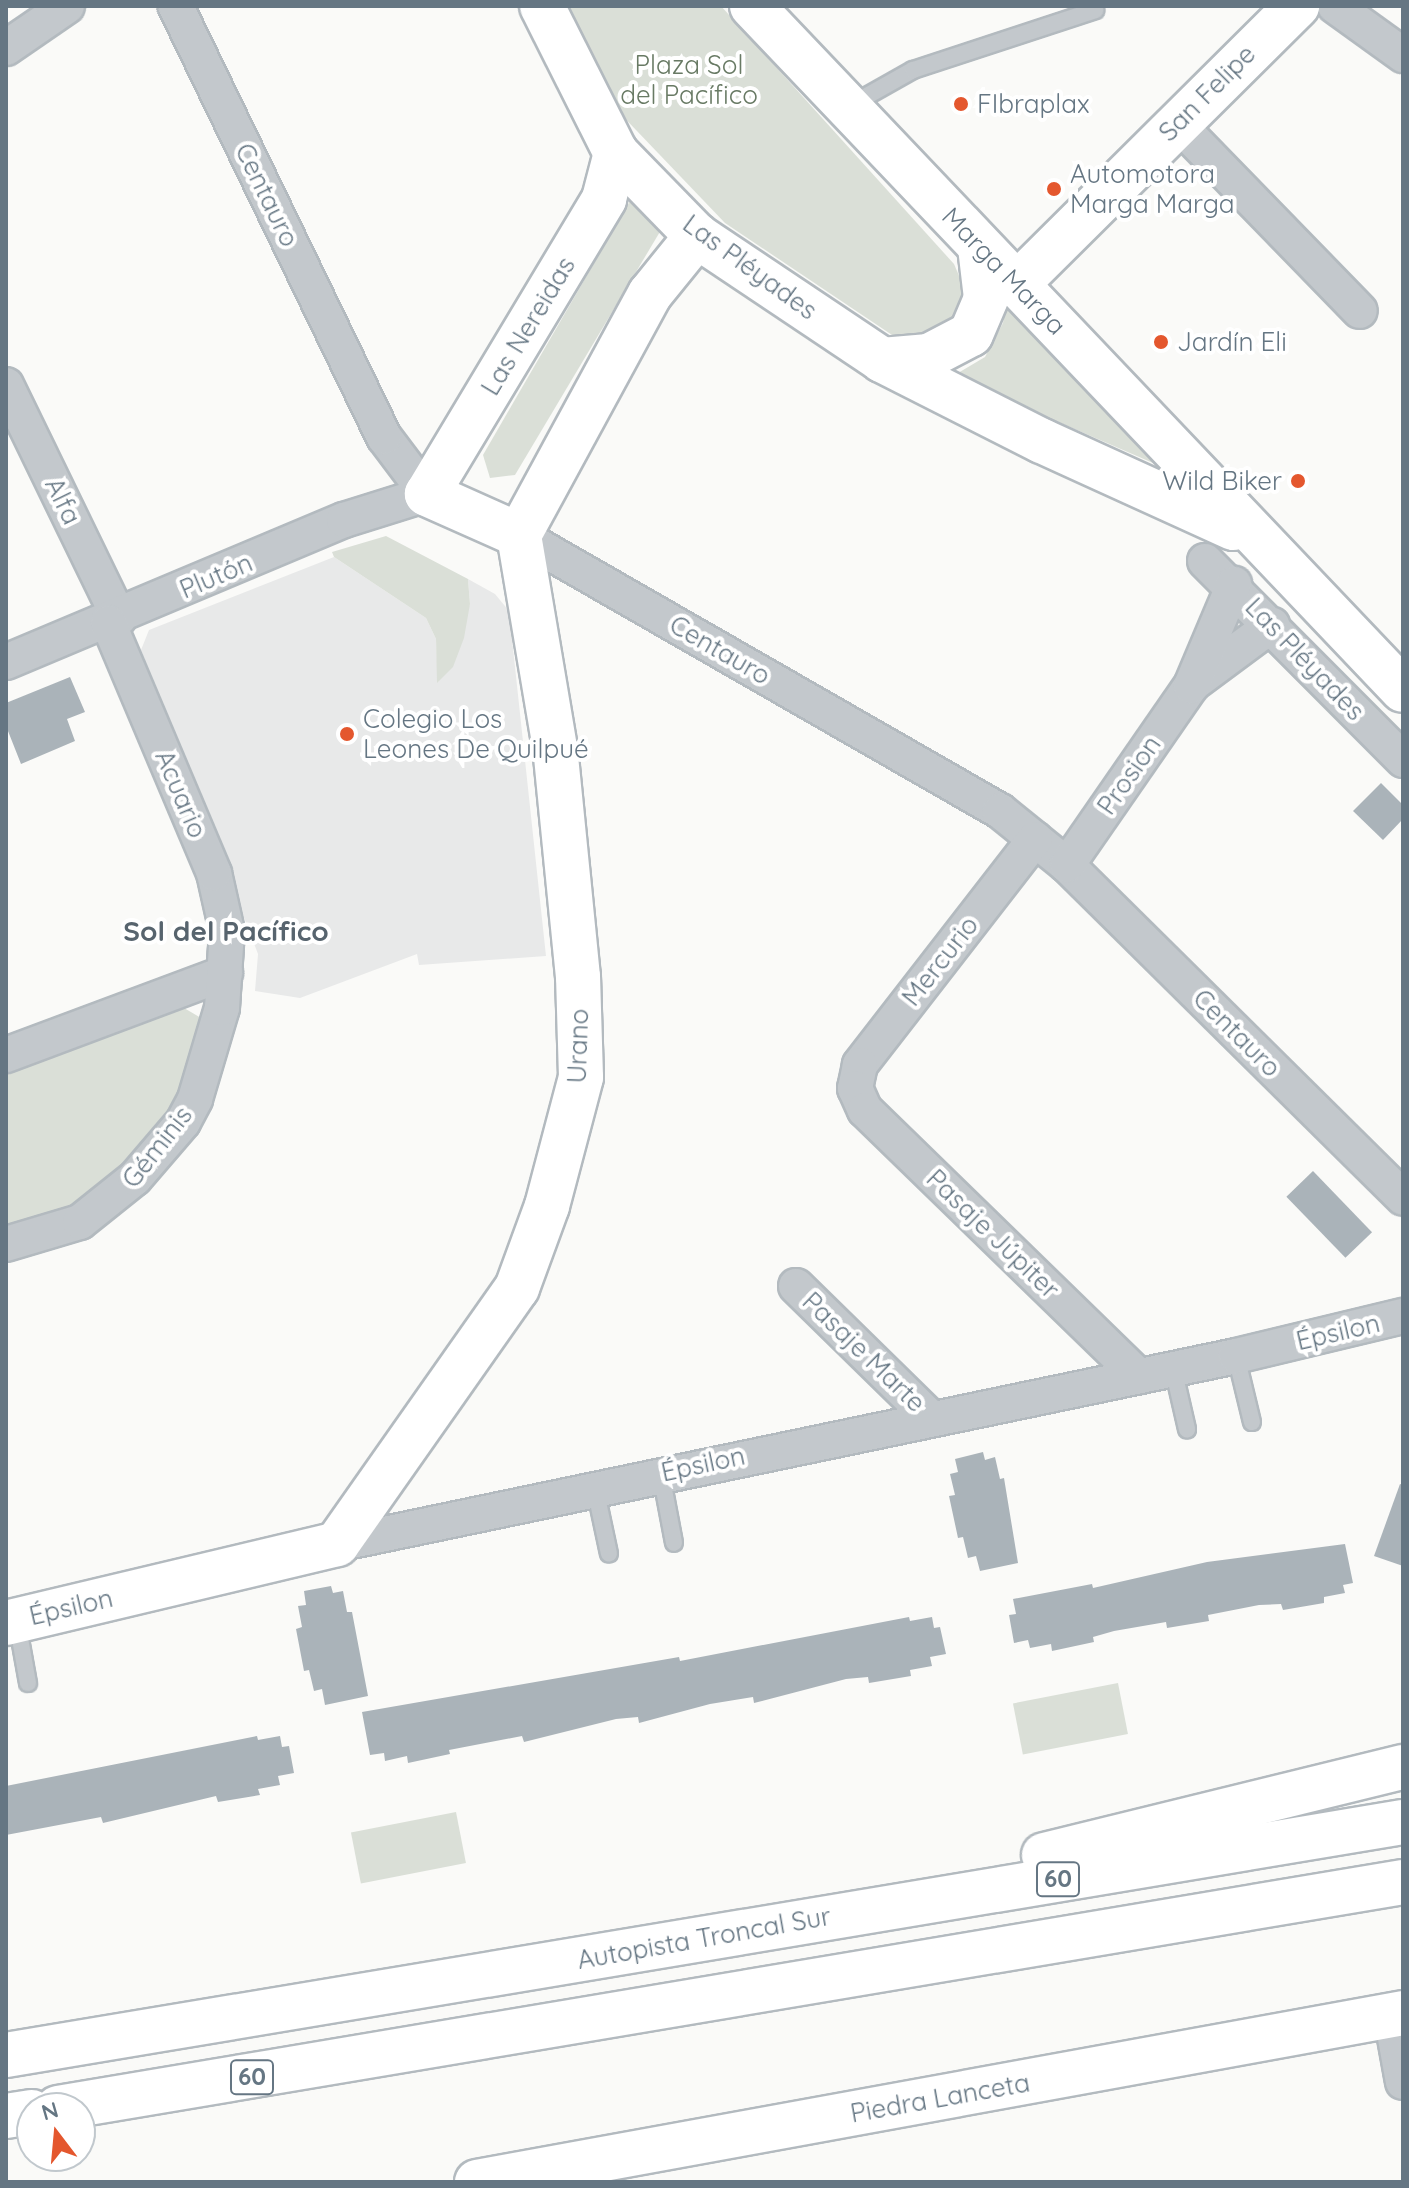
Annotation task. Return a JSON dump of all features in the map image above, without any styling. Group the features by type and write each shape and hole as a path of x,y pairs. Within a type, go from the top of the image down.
{"main road":[{"name":"Las Pléyades","path":"542,6 616,153 697,236 882,360 1042,441"},
{"name":"Marga Marga","path":"752,6 1254,537 1403,690"},
{"name":"San Felipe","path":"1017,284 1297,6"},
{"name":"Las Nereidas","path":"427,494 604,199 616,153"},
{"path":"519,535 650,294 697,236"},
{"path":"882,360 929,356 971,334 986,298 980,247"},
{"name":"Marga Marga","path":"1042,441 1254,537"},
{"name":"Centauro","path":"427,494 519,535"},
{"name":"Urano","path":"337,1544 517,1288 547,1206 581,1077 578,977 555,748 519,535"},
{"name":"Épsilon","path":"11,1622 337,1544"},
{"path":"712,1937 1403,1767"},
{"name":"Autopista Troncal Sur","path":"6,2055 1403,1822"},
{"name":"60","path":"96,2102 1403,1882"},
{"name":"Piedra Lanceta","path":"477,2182 1397,2014"}],"street":[{"path":"6,48 67,6"},
{"name":"Centauro","path":"176,6 384,437 427,494"},
{"path":"1335,6 1403,55"},
{"path":"1177,123 1360,311"},
{"name":"Alfa","path":"6,385 114,620"},
{"name":"Plutón","path":"6,662 114,620 344,520 427,494"},
{"name":"Centauro","path":"519,535 1000,811 1067,865 1403,1198"},
{"name":"Las Pléyades","path":"1205,561 1234,584 1403,760"},
{"name":"Prosion","path":"1067,865 1191,686 1234,584"},
{"name":"Acuario","path":"114,620 214,873 227,931 225,973"},
{"name":"Prosion","path":"1191,686 1272,625"},
{"name":"Mercurio","path":"855,1088 860,1065 1035,839"},
{"path":"6,1055 225,973"},
{"name":"Géminis","path":"6,1244 60,1231 100,1210 183,1122 215,1042 225,973"},
{"name":"Pasaje Júpiter","path":"855,1088 865,1110 1139,1376"},
{"name":"Pasaje Marte","path":"796,1286 931,1418"},
{"name":"Épsilon","path":"337,1544 661,1473 1236,1356 1403,1316"},
{"path":"1397,2014 1403,2082"}],"lane":[{"path":"847,107 913,70 1095,10"},
{"path":"1236,1356 1252,1422"},
{"path":"1173,1368 1187,1429"},
{"path":"661,1473 674,1543"},
{"path":"595,1488 609,1554"},
{"path":"11,1622 28,1683"}],"shaded area":[{"name":"Colegio Los Leones De Quilpué","path":"334,557 426,618 436,639 438,682 470,604 468,579 495,594 509,611 546,956 419,965 417,954 300,998 255,991 258,954 141,650 149,630"}],"green space":[{"name":"Plaza Sol del Pacífico","path":"564,6 721,6 954,264 969,299 951,326 926,338 898,339 725,223 614,107"},
{"path":"630,201 661,230 515,475 490,478 483,455"},
{"path":"1008,296 1190,485 1153,463 953,376 985,357 1003,323"},
{"path":"386,536 468,579 470,604 464,638 453,667 437,683 436,639 426,618 334,557 332,552"},
{"path":"179,1005 201,1018 186,1093 139,1157 83,1206 6,1228 6,1070"},
{"path":"1118,1683 1128,1734 1023,1754 1013,1703"},
{"path":"456,1812 466,1863 361,1883 351,1832"}],"building":[{"path":"70,677 85,712 67,719 75,741 21,764 6,726 6,703"},
{"path":"1381,783 1403,805 1403,819 1383,840 1353,811"},
{"path":"1313,1171 1372,1232 1345,1258 1286,1197"},
{"path":"983,1452 985,1460 995,1457 1000,1479 1004,1478 1018,1563 980,1571 976,1556 968,1558 963,1537 958,1538 949,1496 955,1495 950,1474 958,1472 955,1459"},
{"path":"1400,1484 1403,1485 1403,1566 1374,1556"},
{"path":"1345,1544 1353,1583 1343,1585 1345,1593 1324,1597 1324,1603 1283,1610 1281,1604 1259,1605 1208,1615 1209,1621 1167,1628 1166,1622 1114,1631 1093,1637 1094,1642 1052,1651 1051,1644 1030,1648 1028,1640 1014,1643 1009,1615 1016,1614 1013,1599 1092,1584 1093,1588 1207,1562"},
{"path":"331,1586 333,1593 343,1591 347,1612 352,1612 368,1696 325,1705 322,1689 314,1691 309,1670 304,1671 296,1629 302,1627 298,1606 306,1605 304,1591"},
{"path":"909,1617 910,1621 932,1617 934,1628 940,1627 946,1654 930,1657 932,1666 910,1670 911,1676 869,1683 868,1677 846,1679 754,1703 753,1697 710,1704 639,1723 638,1717 616,1719 524,1742 522,1736 449,1750 450,1754 408,1763 407,1756 385,1761 384,1753 370,1755 362,1712 679,1657 680,1661"},
{"path":"257,1736 258,1740 280,1736 282,1747 289,1746 294,1773 278,1776 280,1785 258,1789 260,1795 218,1802 216,1796 103,1823 101,1817 6,1835 6,1786"}],"place":[{"name":"FIbraplax","path":"961,104"},
{"name":"Automotora Marga Marga","path":"1054,189"},
{"name":"Jardín Eli","path":"1161,342"},
{"name":"Wild Biker","path":"1298,481"},
{"name":"Colegio Los Leones De Quilpué","path":"347,734"}],"district":[{"name":"Sol del Pacífico","path":"226,931"}]}
